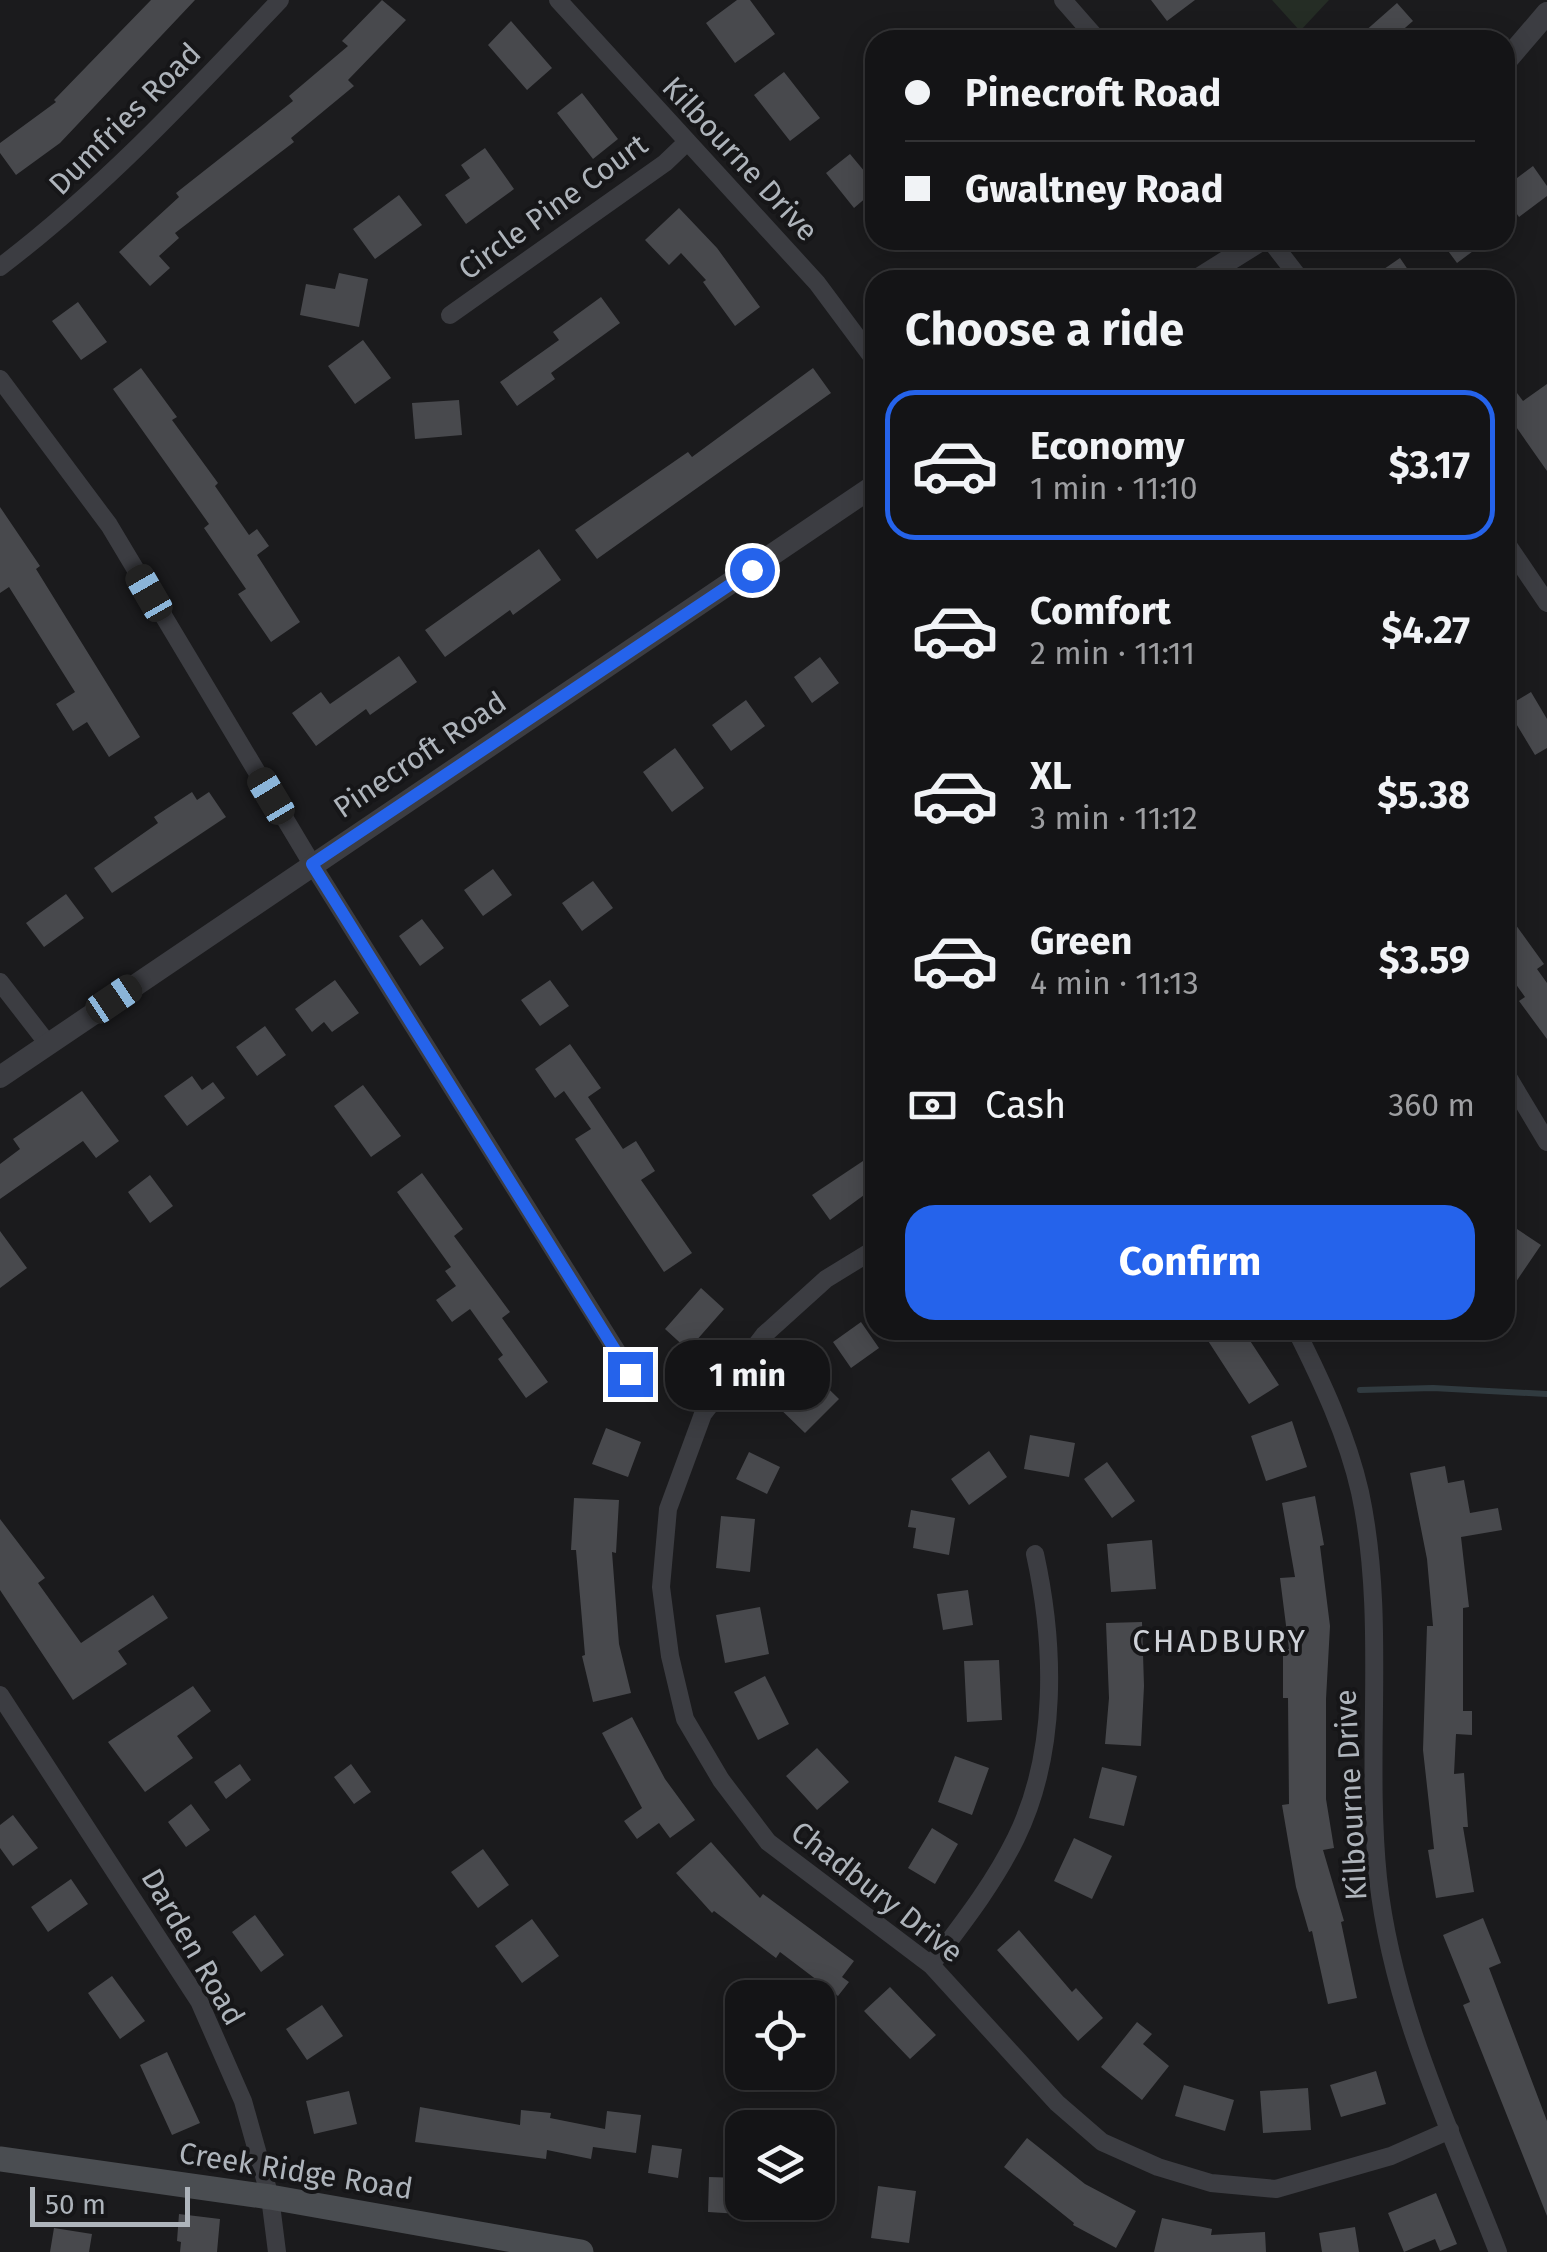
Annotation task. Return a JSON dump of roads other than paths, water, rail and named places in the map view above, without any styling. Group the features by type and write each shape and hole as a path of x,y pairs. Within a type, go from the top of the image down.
{"main road":[{"name":"Creek Ridge Road","path":"0,2159 270,2197 581,2252"}],"street":[{"name":"Dumfries Road","path":"0,267 74,209 165,121 280,0"},
{"name":"Kilbourne Drive","path":"558,0 818,283 865,347"},
{"path":"1063,0 1089,30"},
{"path":"1515,50 1547,12"},
{"name":"Circle Pine Court","path":"450,315 665,163 687,142"},
{"path":"1213,270 1245,250"},
{"path":"1278,250 1293,270"},
{"path":"0,379 109,524 312,864 630,1374"},
{"name":"Pinecroft Road","path":"0,1077 865,492"},
{"path":"1515,556 1547,604"},
{"path":"0,982 48,1044"},
{"path":"1515,1089 1547,1142"},
{"name":"Chadbury Drive","path":"865,1255 826,1279 764,1335 703,1414 668,1509 661,1587 670,1656 684,1718 721,1780 768,1842 931,1965 1058,2103 1102,2142 1211,2183 1276,2189 1391,2156 1450,2130"},
{"name":"Kilbourne Drive","path":"1301,1340 1342,1432 1360,1492 1370,1559 1378,1879 1392,1958 1411,2024 1498,2252"},
{"path":"931,1965 983,1897 1017,1835 1040,1762 1050,1684 1047,1606 1035,1554"},
{"name":"Darden Road","path":"0,1695 199,2000 243,2101 270,2197 277,2252"}],"waterway":[{"path":"1360,1390 1433,1388 1547,1394"}],"district":[{"name":"CHADBURY","path":"1220,1641"}]}
